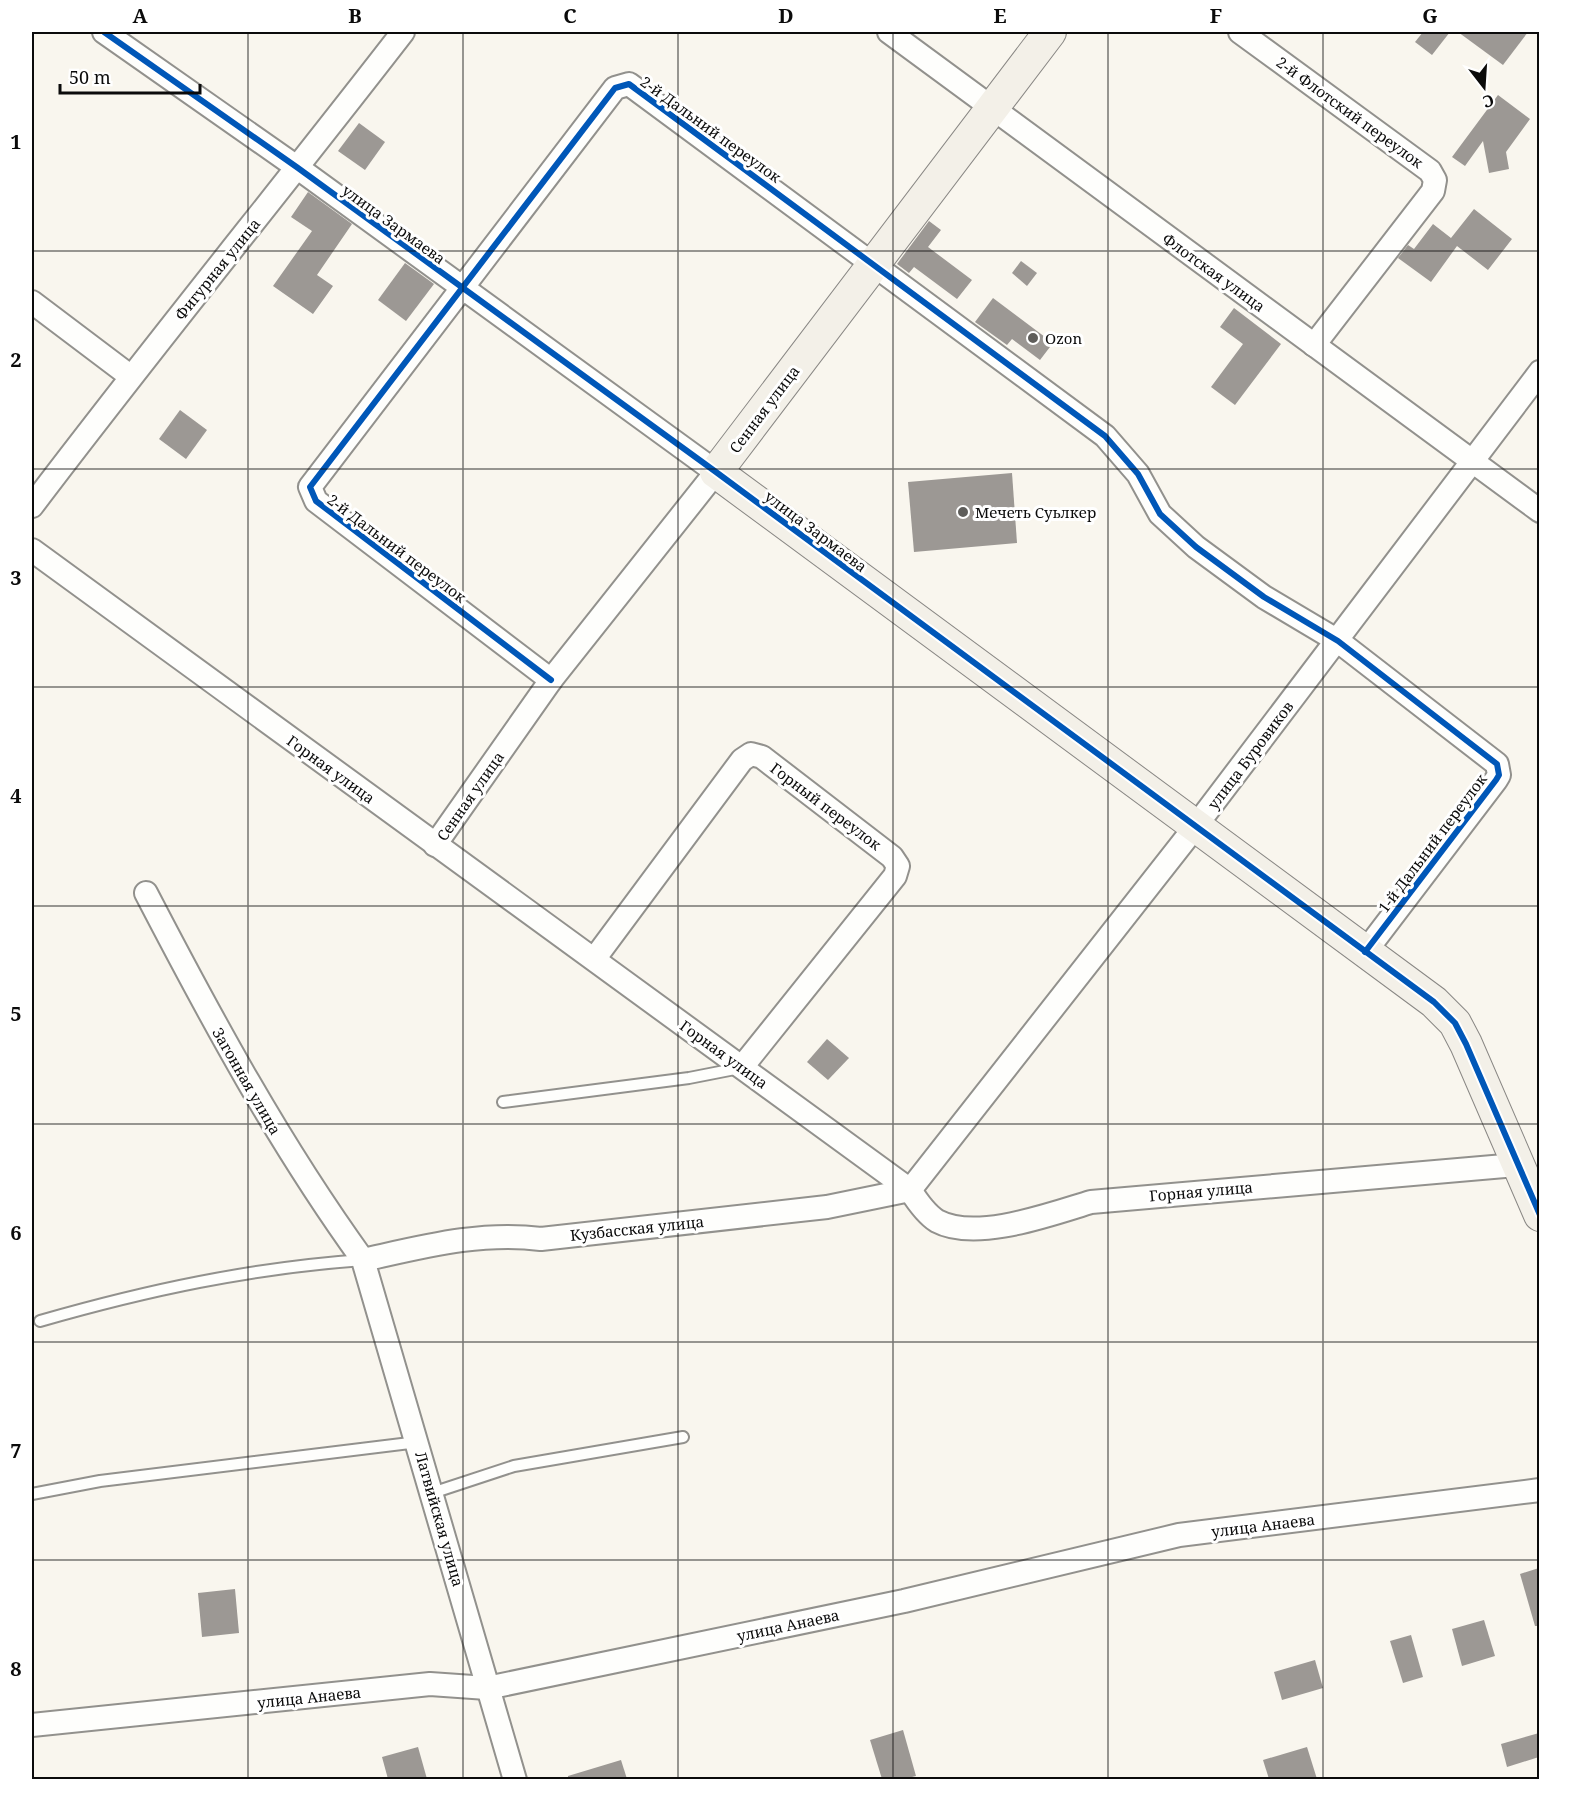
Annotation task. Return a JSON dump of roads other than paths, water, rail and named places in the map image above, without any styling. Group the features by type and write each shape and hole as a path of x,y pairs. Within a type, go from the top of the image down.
{"street":[{"name":"улица Зармаева","path":"105,32 134,40 298,168 716,472 1195,828 1434,1002 1455,1023 1539,1215"},
{"name":"Фигурная улица","path":"32,506 130,376 298,168 403,32"},
{"name":"Флотская улица","path":"889,32 1539,511"},
{"name":"Сенная улица","path":"435,845 551,680 716,472 1050,32"},
{"name":"2-й Флотский переулок","path":"1239,32 1430,171 1435,180 1433,190 1314,345"},
{"name":"2-й Дальний переулок","path":"551,680 316,501 310,492 313,482 615,88 624,83 634,86 1105,436 1138,474 1160,514 1196,547 1264,597 1338,641"},
{"path":"32,302 130,376"},
{"name":"улица Буровиков","path":"910,1190 1195,828 1539,372"},
{"name":"Горная улица","path":"32,550 435,845 595,958 910,1190 921,1206 937,1221 959,1227 985,1228 1037,1218 1091,1202 1516,1165"},
{"name":"1-й Дальний переулок","path":"1338,641 1494,760 1499,770 1496,780 1365,952"},
{"name":"Горный переулок","path":"595,958 742,760 751,754 762,757 892,857 898,866 895,876 742,1067"},
{"name":"Загонная улица","path":"146,893 207,1011 281,1140 314,1192 363,1260"},
{"name":"Кузбасская улица","path":"363,1260 441,1243 510,1234 541,1239 827,1208 910,1190"},
{"name":"Латвийская улица","path":"363,1260 515,1779"},
{"name":"улица Анаева","path":"32,1725 430,1684 487,1688 904,1601 1179,1535 1539,1490"}],"lane":[{"path":"503,1102 689,1078 742,1067"},
{"path":"40,1321 127,1296 287,1266 363,1260"},
{"path":"432,1493 514,1466 683,1437"},
{"path":"32,1494 112,1480 418,1442"}],"place":[{"name":"Ozon","path":"1033,338"},
{"name":"Мечеть Суьлкер","path":"963,512"}]}
